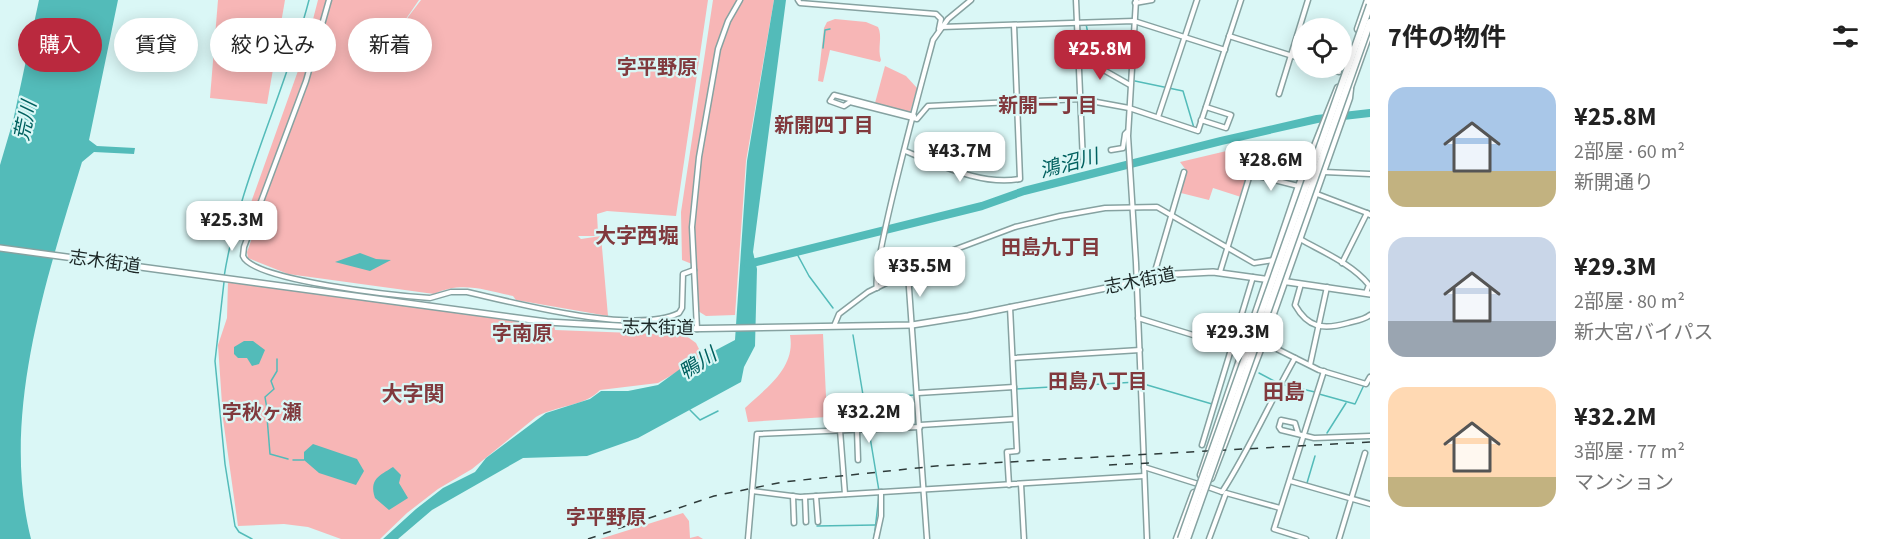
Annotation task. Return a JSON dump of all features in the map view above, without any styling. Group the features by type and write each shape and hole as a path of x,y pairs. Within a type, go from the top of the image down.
{"highway":[{"path":"1275,262 1299,186 1338,88 1368,0"},
{"path":"1179,539 1370,5"},
{"path":"1189,539 1370,22"},
{"path":"1212,475 1317,194 1370,31"},
{"path":"1285,267 1339,123"},
{"path":"1202,471 1266,279 1275,262 1324,124"},
{"path":"1179,539 1267,292"},
{"path":"1189,539 1276,294"}],"main road":[{"name":"志木街道","path":"0,248 592,326 769,328 912,325 1153,278 1195,272 1220,272 1368,294"}],"street":[{"path":"328,0 311,66 244,247 243,256 248,264 300,281 430,298 451,292 467,291 576,315 630,320 679,314 682,308 683,274 694,270"},
{"path":"697,328 692,219 706,114 718,50 728,21 740,0"},
{"path":"798,0 800,3 936,14 940,19 940,28"},
{"path":"877,288 876,279 884,240 933,40 940,28 971,0"},
{"path":"1076,0 1083,162"},
{"path":"1147,539 1137,281 1128,132 1136,2 1152,0"},
{"path":"1158,117 1197,0"},
{"path":"914,117 834,95 831,98 832,103 844,106 850,102 917,119 928,106 1080,99 1129,108 1198,131 1241,0"},
{"path":"1279,94 1308,0"},
{"path":"940,28 1134,21 1225,50"},
{"path":"905,151 950,169 991,180 1020,180 1014,25"},
{"path":"1229,36 1291,56"},
{"path":"1078,56 1130,85"},
{"path":"1201,120 1226,128 1231,114 1206,107"},
{"path":"1111,150 1124,148 1125,134 1128,132"},
{"path":"1220,272 1259,145"},
{"path":"1153,278 1184,172"},
{"path":"1324,172 1370,174"},
{"path":"1250,174 1299,186"},
{"path":"1317,194 1368,214 1342,263"},
{"path":"834,327 839,314 877,288 951,251 1015,227 1060,216 1148,205 1172,214 1257,264 1275,262"},
{"path":"1299,239 1342,263 1369,285 1368,294"},
{"path":"908,274 927,539"},
{"path":"1202,445 1253,277"},
{"path":"1301,284 1295,305 1308,322 1319,327 1332,327 1370,315"},
{"path":"1310,365 1327,287"},
{"path":"1009,485 1007,452 1017,451 1010,307"},
{"path":"1138,318 1232,347"},
{"path":"1263,342 1324,371 1366,384 1370,377"},
{"path":"1012,358 1140,350"},
{"path":"1209,539 1224,493 1242,461 1248,442 1295,358"},
{"path":"1306,539 1274,529 1324,371"},
{"path":"918,394 1014,389"},
{"path":"748,539 756,434 857,430 1016,419"},
{"path":"1298,433 1295,423 1281,420 1279,427 1281,430 1314,438 1370,436"},
{"path":"840,430 845,494"},
{"path":"857,430 858,460"},
{"path":"1339,539 1365,453"},
{"path":"1144,467 1197,484"},
{"path":"752,492 816,496 1144,477"},
{"path":"1290,481 1370,504"},
{"path":"1021,484 1024,539"},
{"path":"1208,487 1281,508"},
{"path":"876,539 881,516 881,492"},
{"path":"793,496 794,523"},
{"path":"805,496 806,522"},
{"path":"816,496 818,522"}],"shaded area":[{"path":"218,0 285,0 282,18 217,18"},
{"path":"318,0 419,0 407,18 348,18 348,72 432,72 432,18 407,18 421,0 708,0 676,216 607,211 597,214 598,233 594,236 578,236 581,239 601,236 608,316 516,300 513,296 483,289 454,288 434,294 288,274 248,258 247,252 260,216 248,211 298,72 336,72 336,18 313,18"},
{"path":"713,0 774,0 746,161 735,315 706,316 698,311 697,266 682,260 681,212"},
{"path":"835,19 866,22 878,27 881,60 880,62 830,50 823,82 818,81 824,28 827,22"},
{"path":"885,66 906,76 917,88 910,113 875,103"},
{"path":"212,72 273,72 267,104 210,98"},
{"path":"1256,144 1241,197 1213,188 1209,200 1181,193 1186,170 1180,162"},
{"path":"228,281 554,325 555,330 685,335 696,343 703,357 658,383 600,390 578,403 543,413 472,469 438,489 407,513 380,539 341,539 308,527 284,524 238,526 223,419 218,345 227,318"},
{"path":"823,334 827,417 748,422 745,408 770,385 784,367 791,347 790,335"},
{"path":"683,513 689,521 690,538 698,536 703,539 600,539"}],"water":[{"name":"荒川","path":"39,0 118,0 89,140 97,146 135,148 134,154 94,152 82,162 42,301 31,349 24,397 21,445 23,492 31,539 0,539 0,165 13,121 24,72 102,72 102,18 35,18"},
{"name":"鴨川","path":"774,0 786,0 753,252 757,269 755,346 744,367 741,382 638,438 587,456 523,458 432,510 398,539 383,539 443,488 475,472 486,458 546,413 590,399 601,391 628,391 658,385 680,369 735,340 747,161"},
{"path":"360,253 376,259 391,260 370,271 335,262"},
{"path":"244,341 253,341 265,350 259,364 252,366 247,358 238,358 234,354 234,347"},
{"path":"313,444 357,459 364,471 356,485 319,473 304,460 304,452"},
{"path":"393,467 401,475 399,483 408,498 389,510 375,498 373,486 376,479"}],"waterway":[{"path":"224,277 240,207 288,69 309,0"},
{"path":"1086,24 1094,63"},
{"path":"823,48 825,30 830,29"},
{"path":"1135,81 1183,91 1194,128"},
{"name":"鴻沼川","path":"748,264 982,206 1024,191 1221,141 1317,119 1370,113"},
{"path":"796,252 809,276 833,308"},
{"path":"224,282 215,361 225,464 235,526 239,532 252,539"},
{"path":"853,335 879,491"},
{"path":"864,398 1137,382 1212,404 1229,350"},
{"path":"267,409 265,397 274,389 271,381 277,371 277,359"},
{"path":"1259,373 1280,384 1315,392"},
{"path":"1319,394 1355,404 1364,385"},
{"path":"1327,433 1346,403"},
{"path":"690,410 700,420 718,411"},
{"path":"267,417 270,454 288,459"},
{"path":"1307,483 1315,456"},
{"path":"293,460 304,460"},
{"path":"874,539 879,495"},
{"path":"817,526 875,525"}],"railway":[{"path":"588,539 714,496 783,482 936,466 1370,442"},
{"path":"1109,465 1151,463"}],"district":[{"name":"字平野原","path":"657,68"},
{"name":"新開一丁目","path":"1048,106"},
{"name":"新開四丁目","path":"824,126"},
{"name":"大字西堀","path":"637,236"},
{"name":"田島九丁目","path":"1051,248"},
{"name":"字南原","path":"522,334"},
{"name":"田島八丁目","path":"1098,382"},
{"name":"田島","path":"1284,392"},
{"name":"大字関","path":"413,394"},
{"name":"字秋ヶ瀬","path":"262,413"},
{"name":"字平野原","path":"606,518"}]}
